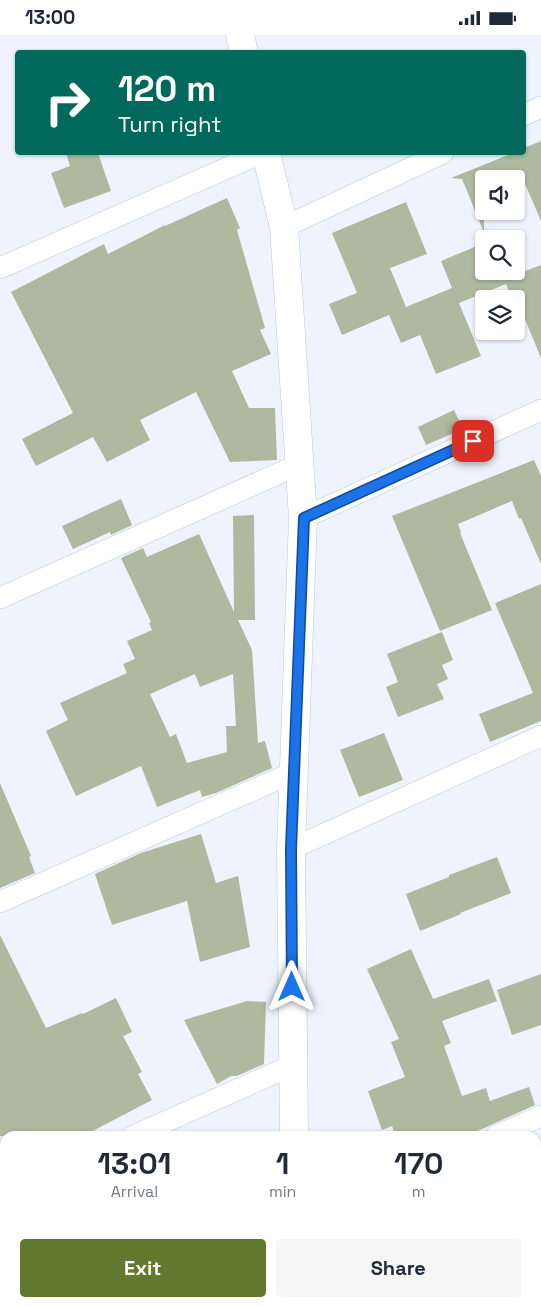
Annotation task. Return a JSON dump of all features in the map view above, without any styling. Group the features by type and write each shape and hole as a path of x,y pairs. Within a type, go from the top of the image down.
{"street":[{"path":"240,35 243,50"},
{"path":"526,114 541,107"},
{"path":"0,268 256,155"},
{"path":"266,155 284,227 304,518 291,849 294,1131"},
{"path":"284,227 439,155"},
{"path":"304,518 541,410"},
{"path":"0,598 300,464"},
{"path":"291,849 541,736"},
{"path":"0,901 294,772"},
{"path":"144,1131 293,1065"},
{"path":"507,1131 541,1116"}],"building":[{"path":"541,141 541,221 525,184 525,170 475,170 475,211 462,179 451,178 508,155 526,155 526,147"},
{"path":"67,155 99,155 111,191 64,208 51,173 70,166"},
{"path":"227,198 240,228 237,230 265,328 260,330 271,354 232,371 249,408 275,408 277,460 230,462 196,392 140,420 150,440 107,462 93,437 36,466 22,439 73,413 11,292 104,244 108,254 165,225"},
{"path":"406,202 427,254 390,268 406,307 452,288 441,261 475,247 475,280 525,280 525,271 541,265 541,358 525,319 525,290 508,290 506,284 491,290 475,290 475,297 459,303 481,356 436,374 420,335 401,343 389,315 342,335 329,304 357,293 332,233"},
{"path":"479,220 484,220 483,230"},
{"path":"454,410 463,429 426,445 418,427"},
{"path":"534,460 541,476 541,564 512,501 458,524 492,610 440,631 392,516"},
{"path":"121,499 132,525 111,535 110,532 73,549 62,526"},
{"path":"254,515 255,620 238,620 252,650 258,743 265,741 272,768 216,793 202,797 200,790 157,807 141,766 76,796 46,731 68,720 60,703 127,673 123,664 135,659 127,641 152,630 149,623 151,622 121,558 143,548 147,557 199,534 234,612 233,516","holes":["195,674 200,687 233,674 236,726 226,726 227,752 187,763 176,734 170,737 150,694"]},
{"path":"541,584 541,721 490,742 479,714 533,693 495,603"},
{"path":"442,632 453,660 442,665 448,679 437,684 444,699 398,717 386,687 398,682 387,654"},
{"path":"384,733 403,780 359,797 340,750"},
{"path":"0,783 31,856 29,857 35,873 0,888"},
{"path":"201,834 216,883 238,876 250,947 200,962 187,901 112,925 95,874 141,853"},
{"path":"497,857 511,893 420,931 406,894"},
{"path":"0,935 46,1028 83,1014 116,998 132,1032 123,1036 142,1072 138,1074 152,1100 93,1131 0,1131"},
{"path":"411,949 433,999 489,979 497,1001 442,1021 451,1043 444,1046 462,1096 486,1088 490,1101 529,1087 535,1105 476,1131 394,1131 392,1126 382,1130 368,1091 405,1077 391,1042 399,1039 367,969"},
{"path":"541,974 541,1025 512,1035 497,990"},
{"path":"247,1001 266,1002 264,1064 237,1076 231,1076 217,1084 184,1020"}],"route":[{"path":"292,987 291,849 304,518 473,441"}]}
